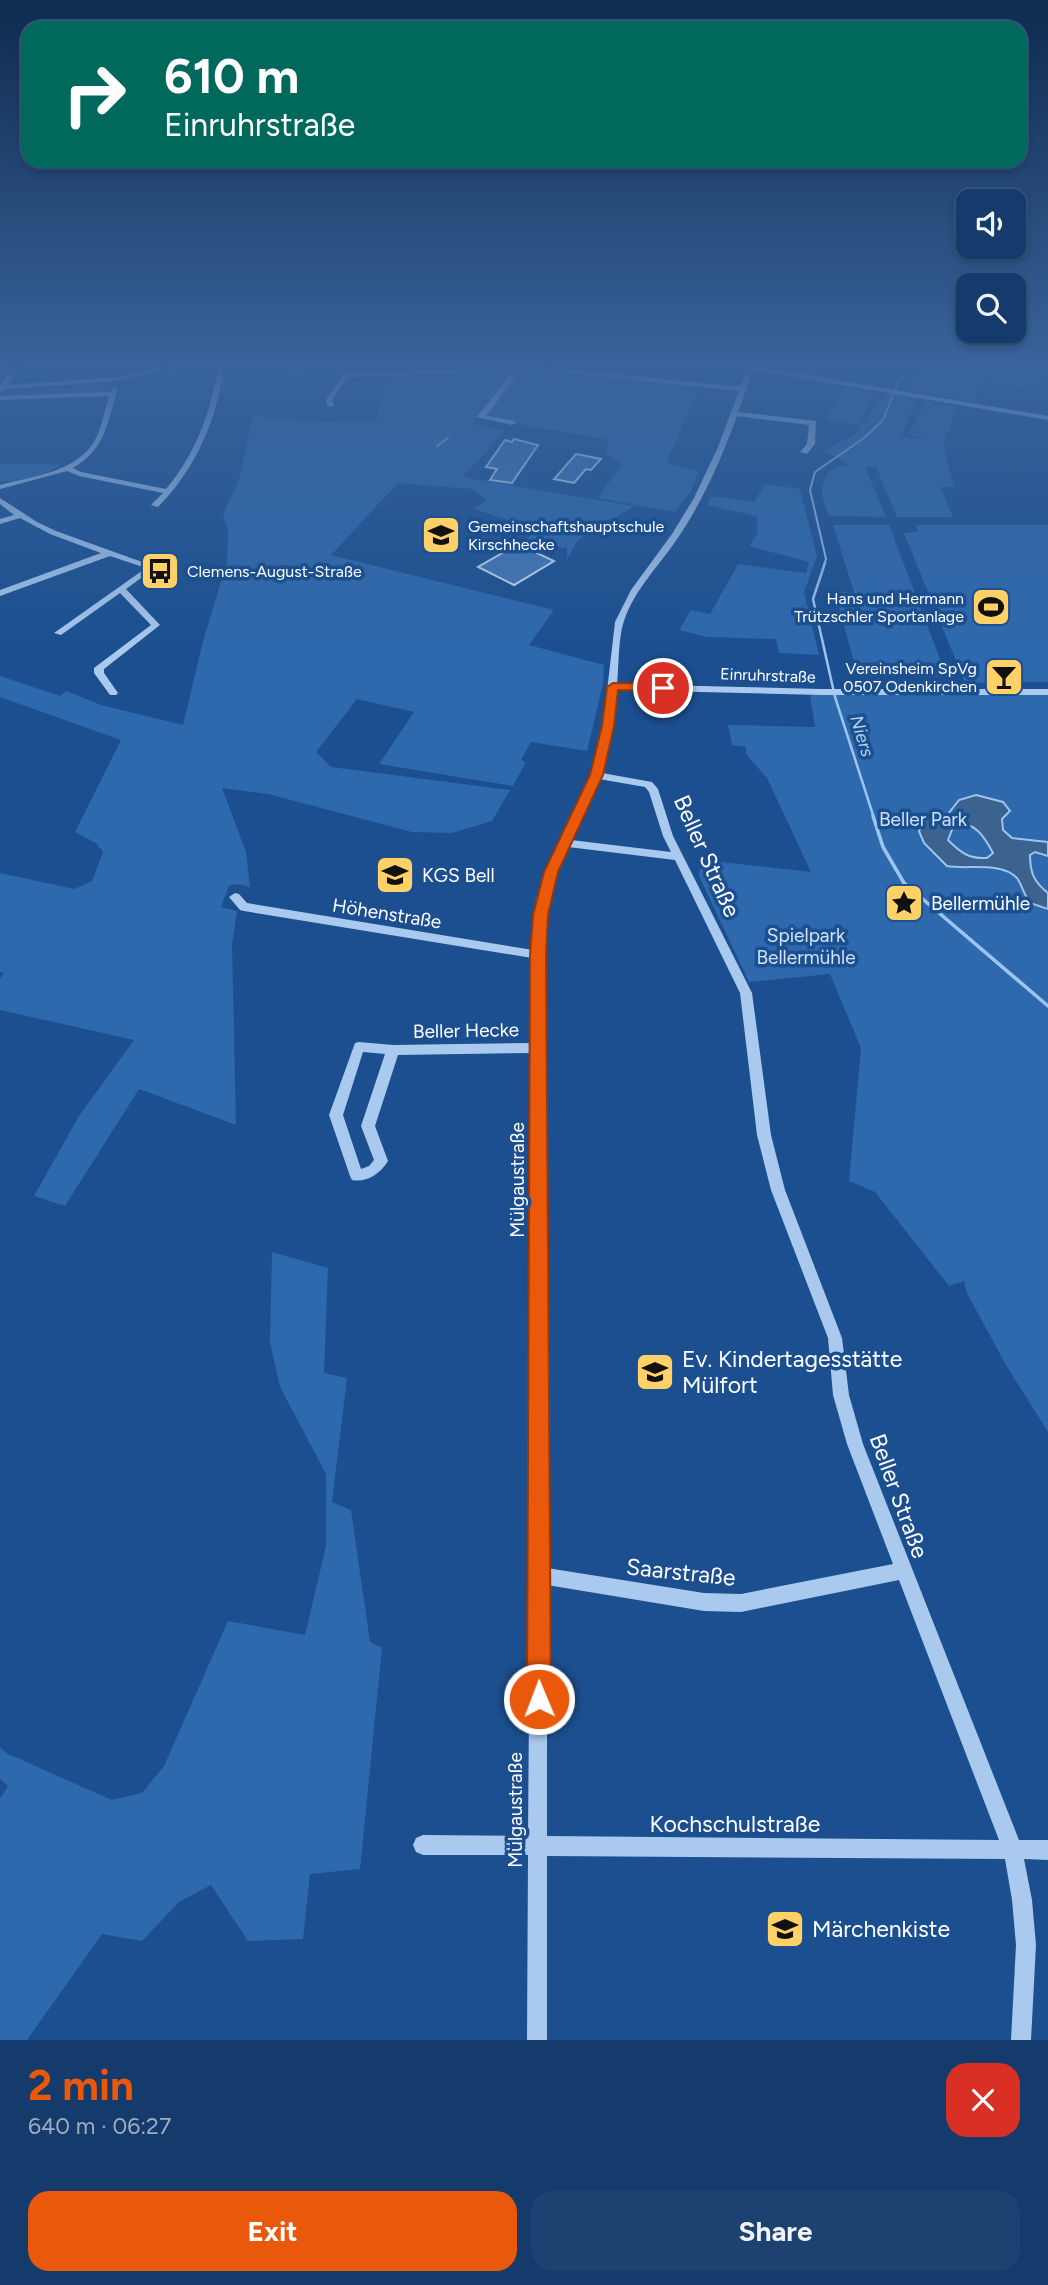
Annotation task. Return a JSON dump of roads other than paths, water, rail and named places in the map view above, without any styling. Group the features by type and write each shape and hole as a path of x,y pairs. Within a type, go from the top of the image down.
{"street":[{"path":"0,487 67,468 81,458"},
{"path":"155,505 188,469 193,458"},
{"name":"Mülgaustraße","path":"537,2040 538,955 542,899 596,775 608,726 615,644 624,612 650,567 691,512 716,458"},
{"path":"67,468 79,474 169,492"},
{"path":"0,500 40,526 107,554 152,567 58,633"},
{"path":"0,522 21,515"},
{"path":"0,593 107,554"},
{"path":"118,557 136,578"},
{"path":"113,693 99,673 99,668 156,625 121,589"},
{"name":"Einruhrstraße","path":"613,687 825,692 1048,692"},
{"name":"Beller Straße","path":"596,775 648,784 654,791 678,857 746,993 764,1135 778,1190 835,1339 841,1395 855,1444 902,1571 1013,1850 1022,1900 1026,1945 1021,2040"},
{"path":"565,843 678,857"},
{"name":"Höhenstraße","path":"235,897 244,907 538,955"},
{"name":"Beller Hecke","path":"393,1050 368,1126 381,1161 374,1170 357,1176 336,1115 359,1047 393,1050 539,1048"},
{"name":"Saarstraße","path":"537,1575 704,1602 741,1602 902,1571"},
{"name":"Kochschulstraße","path":"423,1845 1048,1850"}],"waterway":[{"name":"Niers","path":"824,565 826,559 810,490 815,472 835,458"},
{"name":"Niers","path":"825,563 813,599 835,697 874,818"},
{"name":"Niers","path":"873,816 883,847 904,883 1048,1006"}],"place":[{"name":"Gemeinschaftshauptschule Kirschhecke","path":"441,535"},
{"name":"Clemens-August-Straße","path":"160,571"},
{"name":"Hans und Hermann Trützschler Sportanlage","path":"991,607"},
{"name":"Vereinsheim SpVg 0507 Odenkirchen","path":"1004,677"},
{"name":"KGS Bell","path":"395,875"},
{"name":"Bellermühle","path":"904,903"},
{"name":"Ev. Kindertagesstätte Mülfort","path":"655,1372"},
{"name":"Märchenkiste","path":"785,1929"}],"park label":[{"name":"Beller Park","path":"923,819"},
{"name":"Spielpark Bellermühle","path":"806,946"}]}
